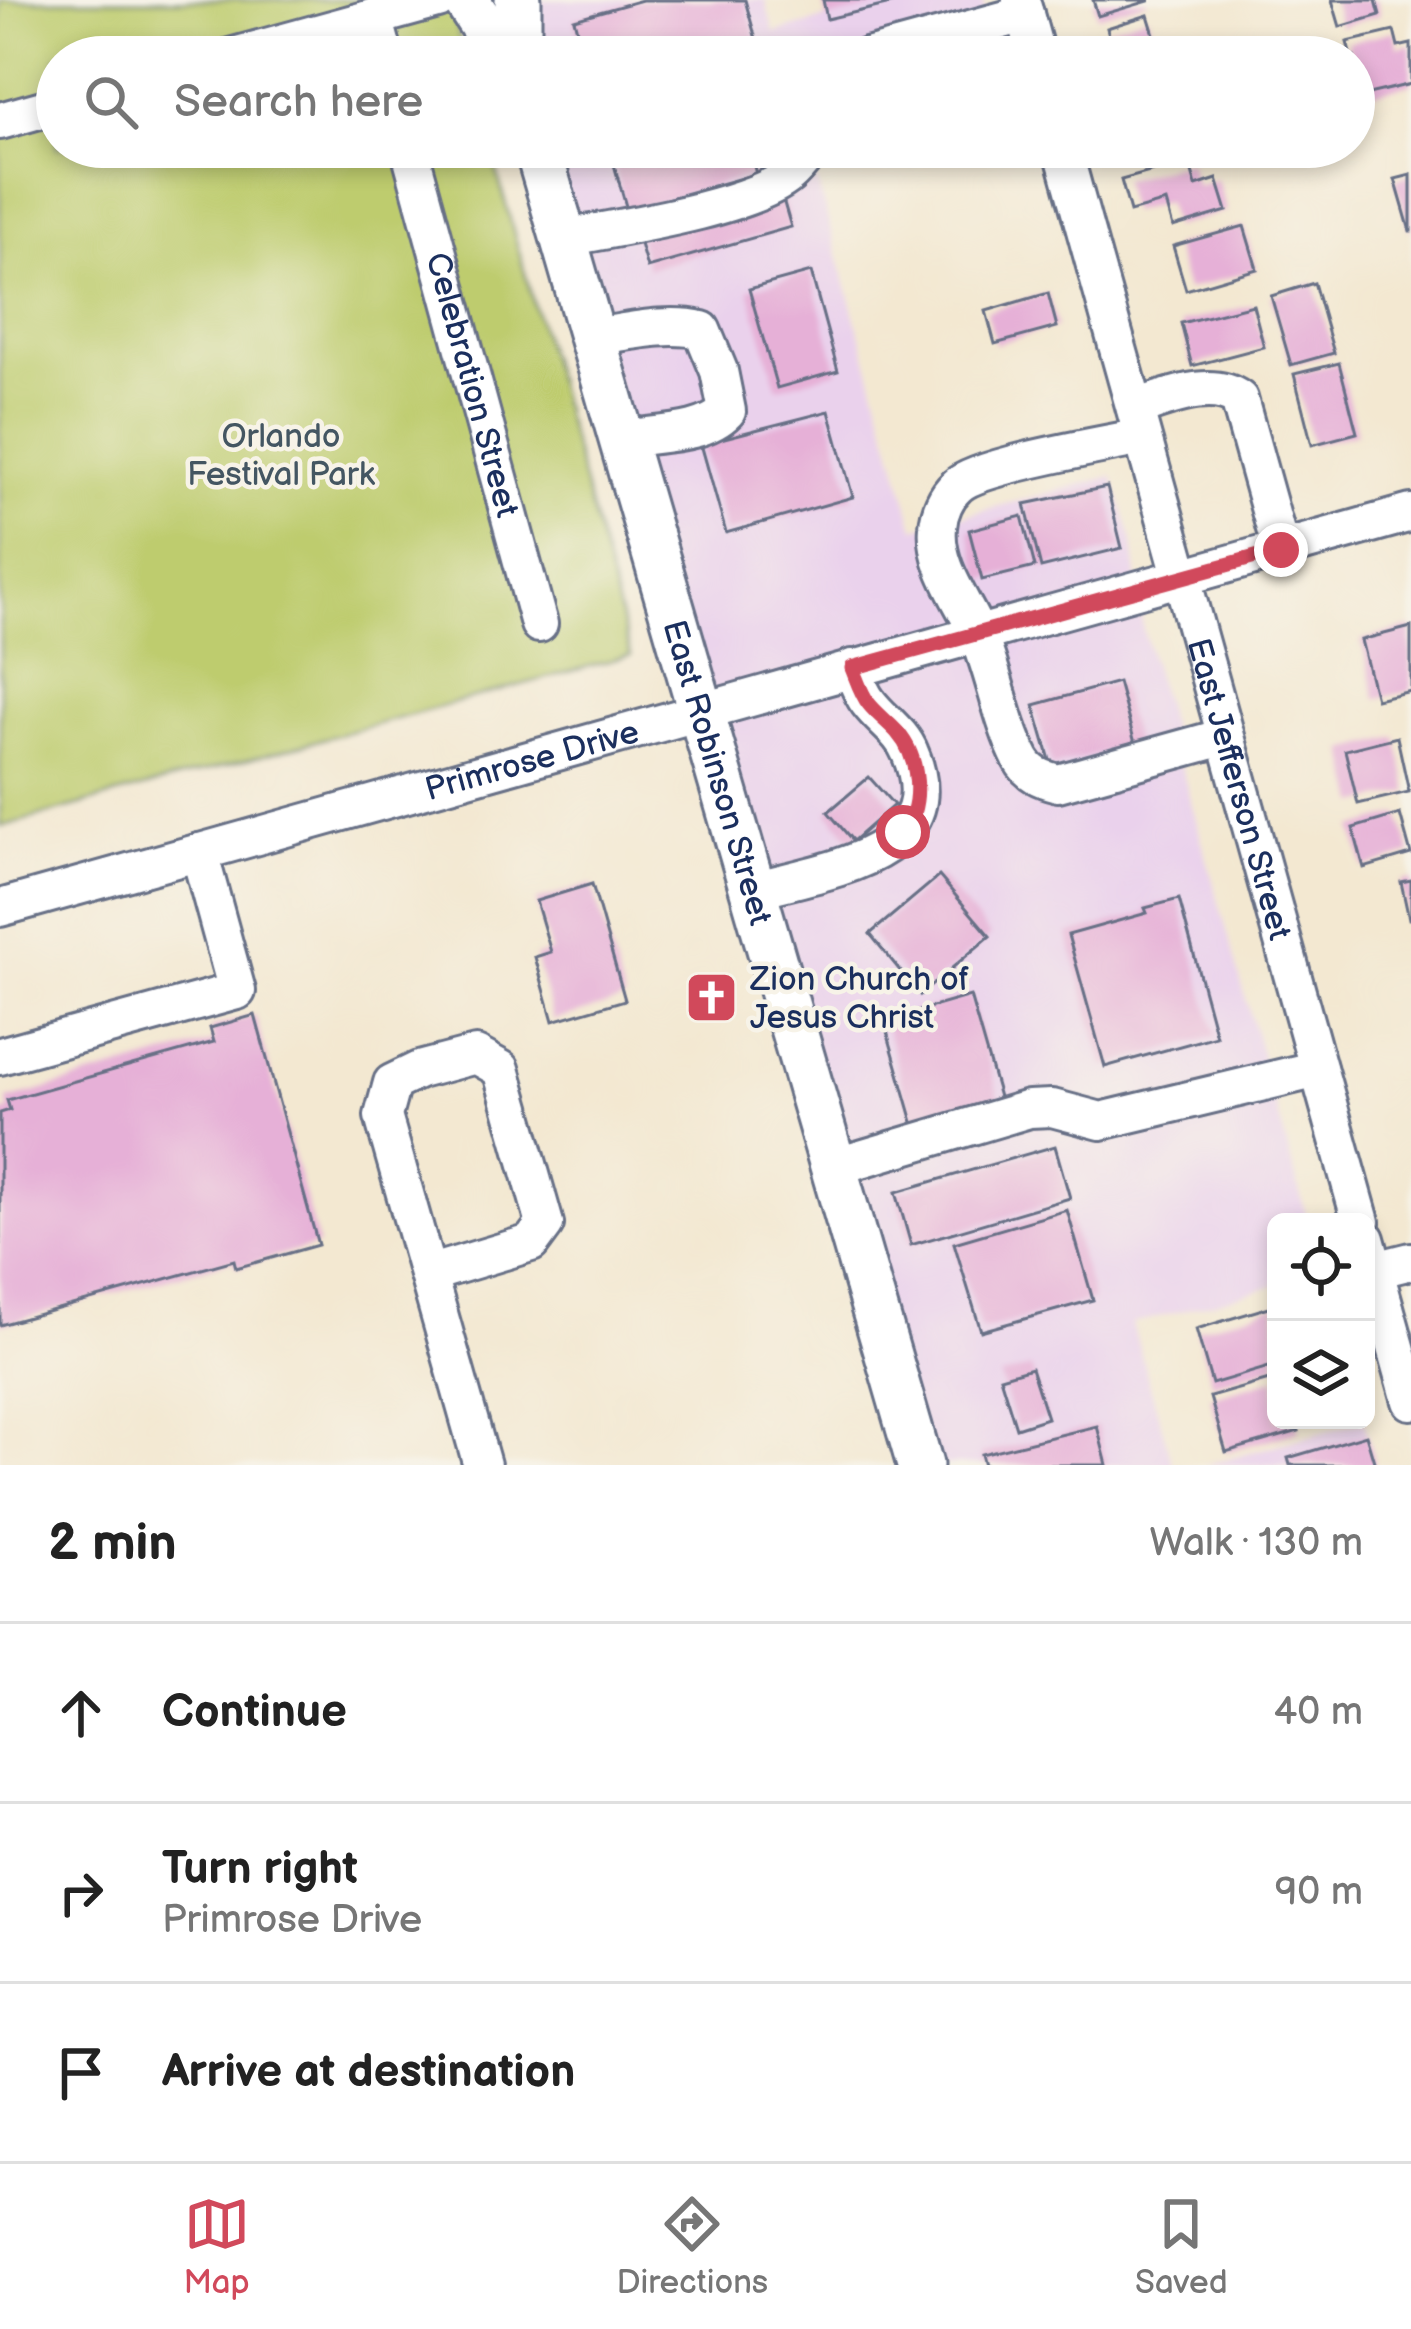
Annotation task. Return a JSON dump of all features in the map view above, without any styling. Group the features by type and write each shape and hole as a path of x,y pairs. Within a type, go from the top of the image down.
{"main road":[{"path":"466,0 489,36"},
{"path":"518,0 518,36"},
{"name":"East Robinson Street","path":"543,168 920,1465"}],"street":[{"path":"306,36 438,0"},
{"path":"933,36 1023,7 1031,36"},
{"path":"374,17 379,36"},
{"path":"0,121 36,111"},
{"name":"Celebration Street","path":"416,168 539,623"},
{"path":"564,238 648,223 754,194 796,168"},
{"name":"East Jefferson Street","path":"1068,168 1358,1213"},
{"path":"593,337 671,326 702,330 718,371 727,411 717,422 623,439"},
{"path":"1224,737 1058,783 1040,779 1022,762 978,634 962,608 940,551 938,527 945,500 960,482 1060,453 1214,389 1227,390 1239,398 1281,550"},
{"name":"Primrose Drive","path":"0,908 1411,513"},
{"path":"754,890 877,855 911,821 916,787 910,753 898,733 868,704 852,668"},
{"path":"0,1056 237,991 199,852"},
{"path":"428,1274 531,1243 544,1224 501,1069 476,1055 419,1070 392,1084 383,1116 482,1465"},
{"path":"834,1167 1029,1109 1052,1108 1101,1121 1318,1069"},
{"path":"1375,1256 1411,1261"},
{"path":"1375,1273 1411,1400"}],"shaded area":[{"path":"509,0 765,0 774,33 893,0 982,0 992,36 519,36"},
{"path":"556,168 835,168 815,174 915,528 1113,476 1133,542 1143,630 1305,1213 1267,1213 1267,1287 1132,1324 1173,1465 921,1465"},
{"path":"1335,1429 1366,1429 1375,1465 1204,1465"}],"green space":[{"name":"Orlando Festival Park","path":"0,0 449,0 459,36 36,36 36,168 496,168 631,655 0,827"}],"building":[{"path":"642,0 745,0 755,36 578,36 574,19"},
{"path":"823,0 899,0 899,2 827,19"},
{"path":"1093,0 1149,0 1149,1 1098,16"},
{"path":"1332,0 1376,0 1380,15 1340,27"},
{"path":"1148,15 1154,36 1109,36 1107,28"},
{"path":"1394,31 1398,47 1411,44 1411,84 1375,92 1373,36"},
{"path":"615,168 754,168 756,174 627,210"},
{"path":"1164,168 1191,168 1196,186 1217,179 1227,211 1173,227 1166,202 1130,212 1121,180"},
{"path":"1411,175 1411,231 1410,231 1395,179"},
{"path":"782,196 791,227 647,268 638,237"},
{"path":"1244,226 1257,269 1186,290 1173,246"},
{"path":"811,272 838,371 777,388 749,289"},
{"path":"1314,283 1334,353 1291,365 1271,296"},
{"path":"1048,293 1057,327 995,344 986,311"},
{"path":"1253,305 1264,347 1192,366 1181,323"},
{"path":"1339,363 1357,433 1312,445 1294,374"},
{"path":"829,411 853,497 726,533 701,444"},
{"path":"1107,487 1122,548 1041,568 1025,504"},
{"path":"1022,516 1035,567 982,580 969,530"},
{"path":"1411,627 1411,691 1376,699 1361,640"},
{"path":"1118,682 1135,743 1052,767 1034,705"},
{"path":"1397,737 1409,792 1358,804 1345,750"},
{"path":"869,777 894,805 853,841 828,812"},
{"path":"1400,814 1411,854 1364,868 1353,828"},
{"path":"939,876 990,936 920,995 870,934"},
{"path":"1411,880 1411,919 1409,919 1401,882"},
{"path":"592,884 625,1000 553,1021 535,957 551,952 536,901"},
{"path":"1179,899 1216,1036 1105,1067 1068,935"},
{"path":"970,996 1001,1104 915,1129 884,1021"},
{"path":"255,1015 318,1245 236,1268 234,1260 0,1325 0,1113 10,1110 7,1100 214,1042 210,1028"},
{"path":"1055,1146 1070,1198 911,1245 896,1192"},
{"path":"1067,1210 1093,1300 981,1331 954,1243"},
{"path":"1267,1308 1267,1368 1212,1384 1196,1329"},
{"path":"1031,1368 1047,1418 1016,1428 1000,1377"},
{"path":"1267,1381 1267,1429 1299,1431 1226,1452 1210,1397"},
{"path":"1097,1426 1107,1465 984,1465 981,1454"},
{"path":"1366,1435 1375,1465 1290,1465 1288,1458"}],"place":[{"name":"Zion Church of Jesus Christ","path":"711,997"}],"route":[{"path":"903,832 916,805 910,753 898,733 868,704 852,668 1281,550"}]}
